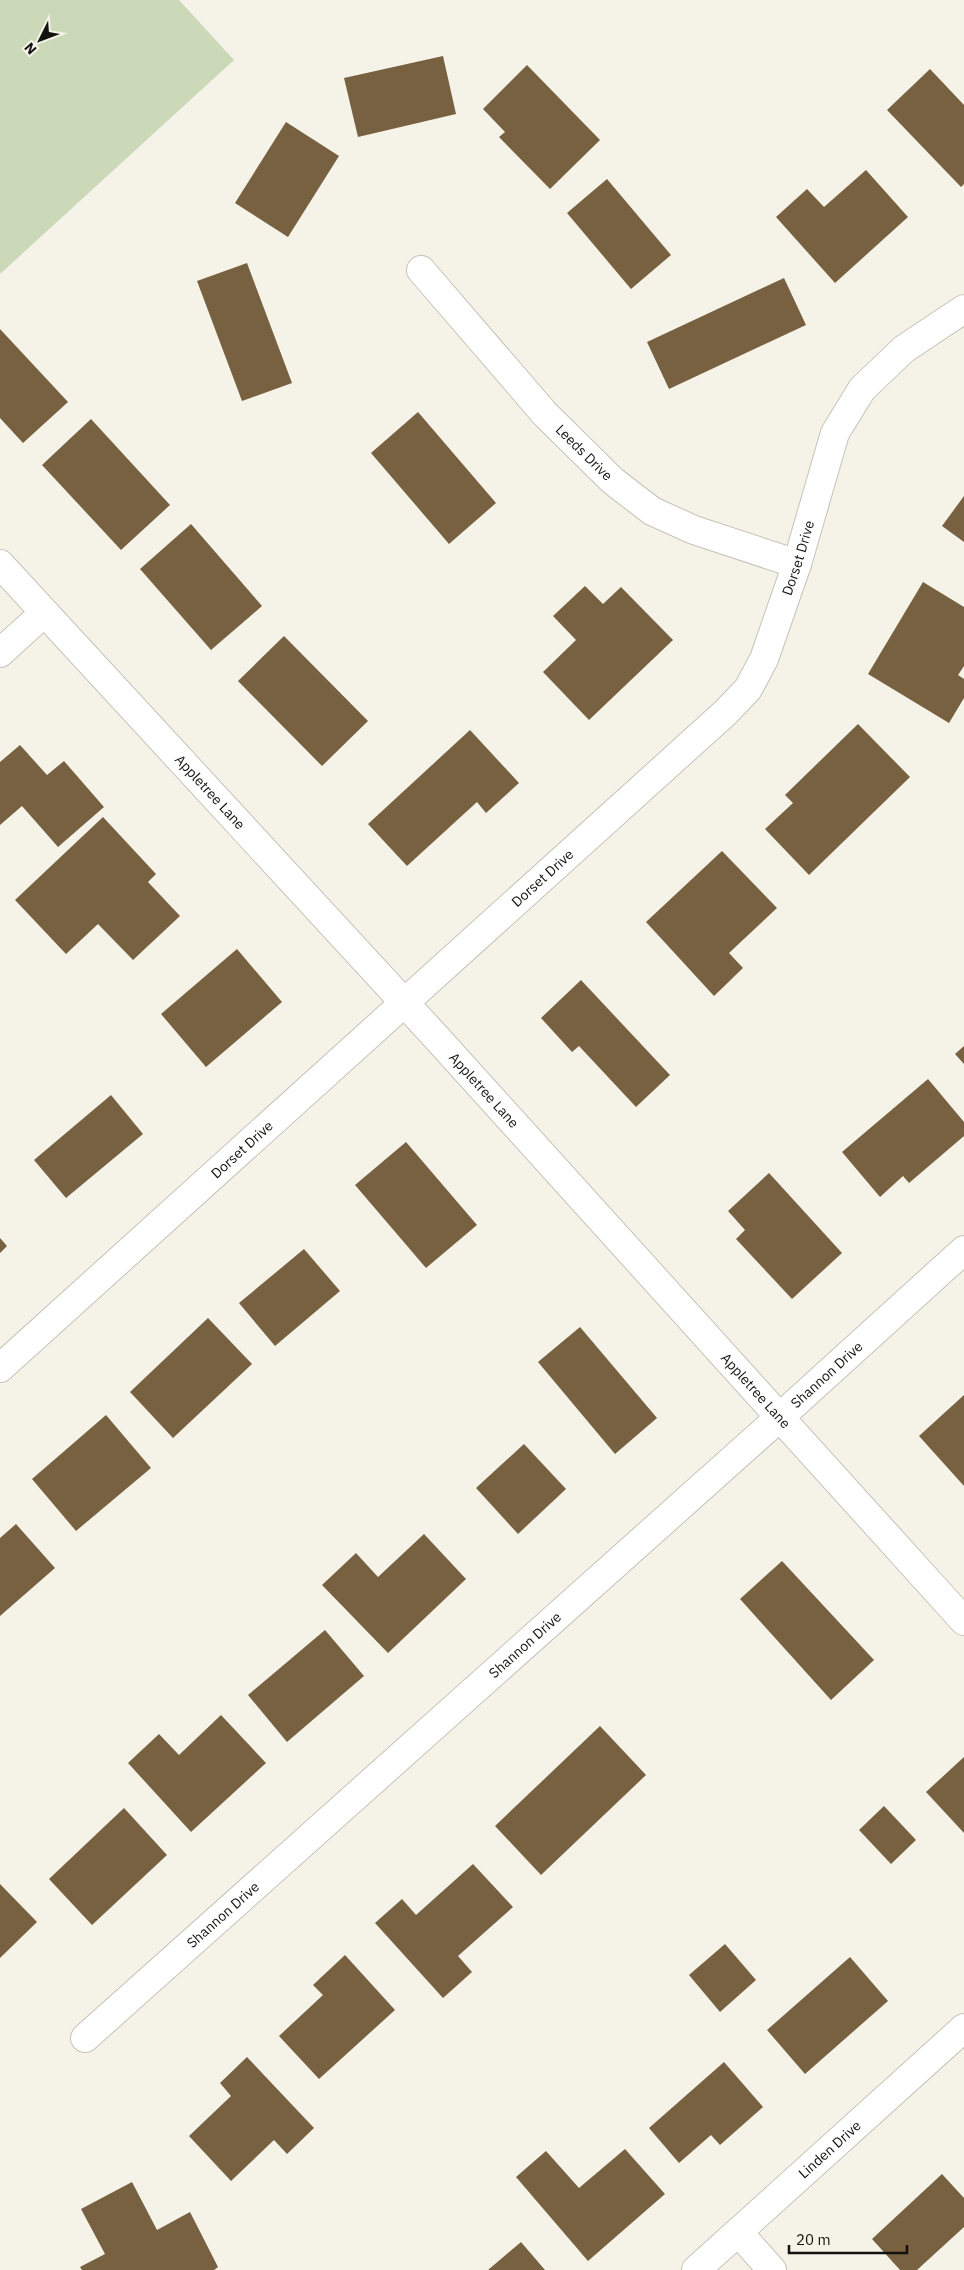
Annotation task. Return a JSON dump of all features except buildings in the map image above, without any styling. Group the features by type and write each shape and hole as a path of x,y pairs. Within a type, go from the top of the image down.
{"street":[{"name":"Leeds Drive","path":"421,270 545,414 612,481 652,511 694,530 797,564"},
{"name":"Dorset Drive","path":"0,1368 405,1004 725,713 748,689 764,659 797,564 834,433 862,388 904,349 964,309"},
{"name":"Appletree Lane","path":"0,564 405,1004 964,1621"},
{"path":"0,653 44,613"},
{"name":"Shannon Drive","path":"85,2038 780,1417 964,1250"},
{"name":"Linden Drive","path":"696,2270 964,2028"},
{"path":"738,2232 772,2270"}],"green space":[{"path":"0,0 179,0 234,60 0,274"}]}
